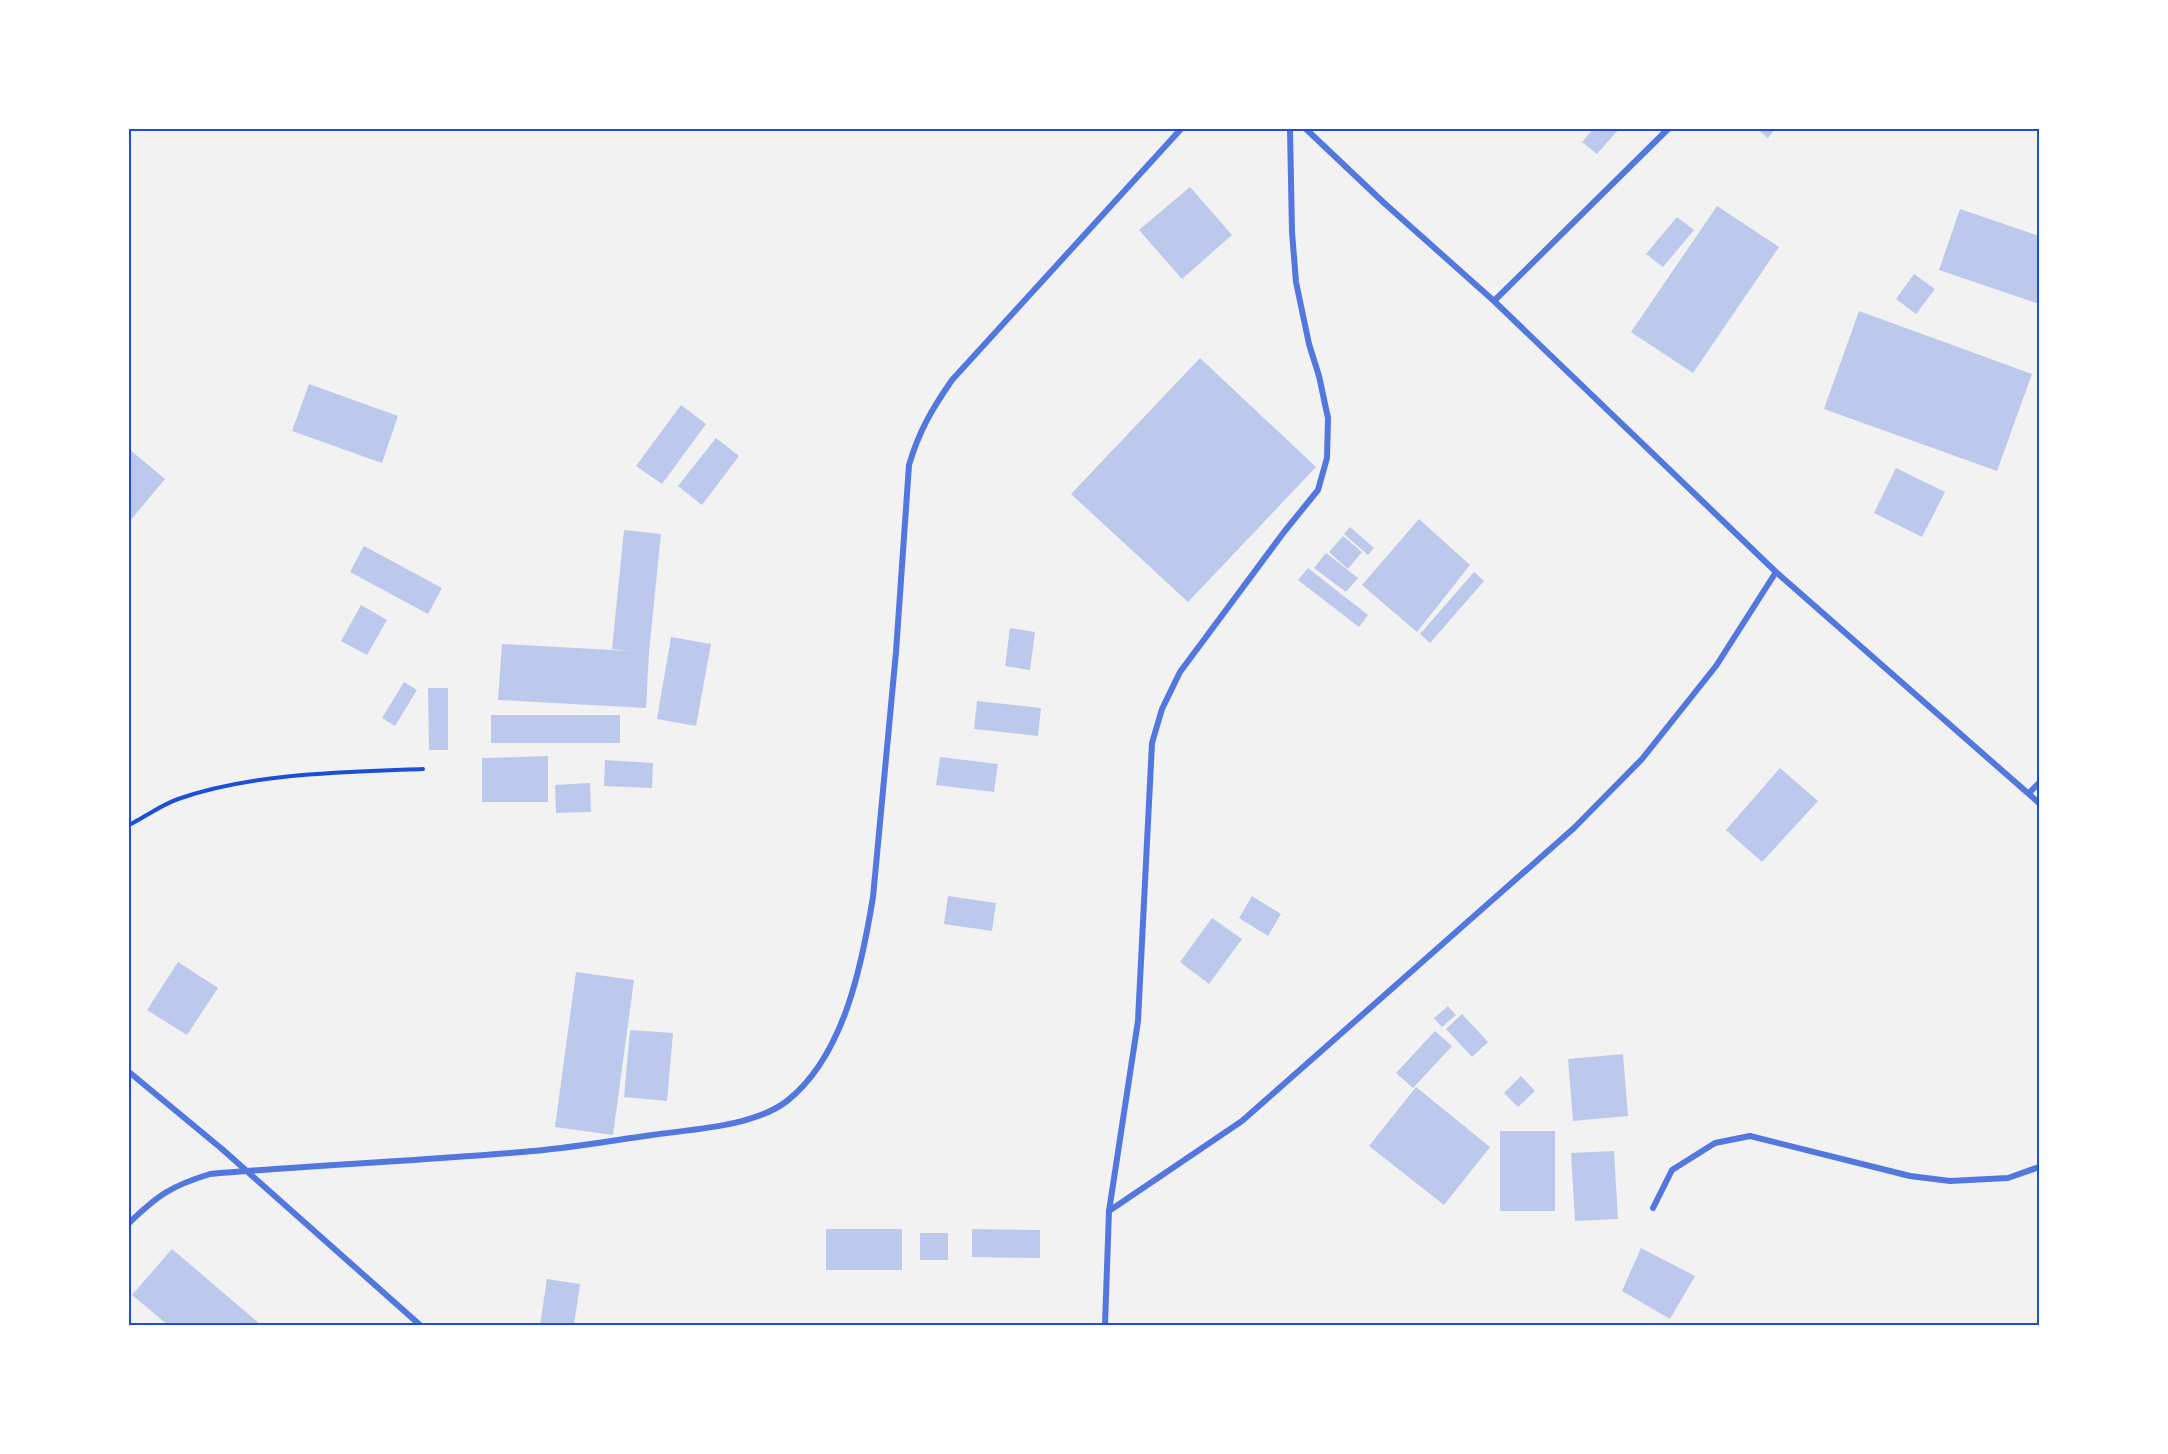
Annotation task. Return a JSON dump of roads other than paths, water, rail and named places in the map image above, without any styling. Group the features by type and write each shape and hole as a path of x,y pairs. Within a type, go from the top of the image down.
{"street":[{"path":"129,1223 153,1200 180,1184 210,1174 524,1152 748,1121 786,1101 811,1076 833,1043 846,1017 867,935 874,885 896,652 909,465 917,439 931,410 952,380 1181,129"},
{"path":"1105,1325 1109,1211 1138,1021 1152,743 1162,709 1180,672 1318,490 1327,458 1328,418 1296,282 1292,232 1290,129"},
{"path":"1306,129 1383,202 1494,301 1776,572 2039,803"},
{"path":"1494,301 1668,129"},
{"path":"1109,1211 1242,1121 1574,828 1642,759 1716,666 1776,572"},
{"path":"2029,793 2039,783"},
{"path":"129,1072 246,1171 420,1325"},
{"path":"1653,1208 1672,1170 1715,1143 1750,1136 1910,1176 1950,1181 2008,1178 2039,1167"}]}
